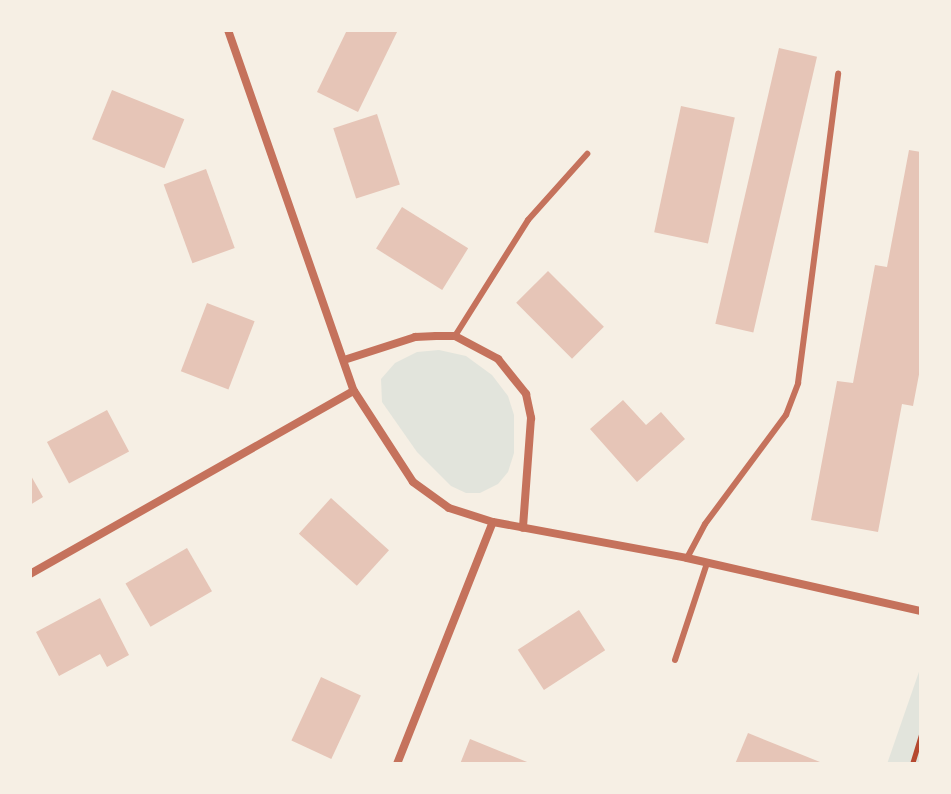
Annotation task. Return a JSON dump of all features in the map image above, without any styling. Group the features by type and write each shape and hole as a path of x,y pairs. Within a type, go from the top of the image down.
{"street":[{"path":"228,30 354,391 413,482 449,508 493,522 687,558 921,611"},
{"path":"344,360 415,337 455,336 498,359 526,394 531,442 523,528"},
{"path":"30,574 354,391"},
{"path":"397,764 493,522"}],"lane":[{"path":"687,558 705,524 786,415 798,383 838,74"},
{"path":"455,336 528,220 587,154"},
{"path":"675,660 707,563"}],"path":[{"path":"912,764 921,734"}],"shaded area":[{"path":"439,350 466,356 492,375 508,396 514,415 514,453 508,472 498,484 480,493 466,493 451,486 417,452 382,402 381,379 395,363 417,352"},
{"path":"921,666 921,764 887,764"}],"building":[{"path":"347,30 398,30 358,112 317,92"},
{"path":"779,48 817,57 753,333 715,324"},
{"path":"112,90 184,119 164,168 92,139"},
{"path":"681,106 735,117 708,244 654,232"},
{"path":"377,114 400,184 356,199 333,128"},
{"path":"909,150 921,152 921,364 913,406 902,404 878,532 811,520 837,381 853,383 875,265 887,267"},
{"path":"206,169 235,248 192,263 164,184"},
{"path":"402,207 468,248 442,290 376,249"},
{"path":"548,271 604,327 572,359 516,303"},
{"path":"207,303 255,321 228,389 181,371"},
{"path":"623,400 646,425 661,412 685,439 637,482 590,429"},
{"path":"107,410 129,451 69,483 47,442"},
{"path":"30,474 43,497 30,505"},
{"path":"331,498 389,550 357,586 299,534"},
{"path":"187,548 212,591 151,627 126,584"},
{"path":"100,598 129,655 107,667 100,654 59,676 36,632"},
{"path":"579,610 605,650 544,690 518,650"},
{"path":"321,677 361,696 331,759 291,740"},
{"path":"748,733 825,764 735,764"},
{"path":"470,739 532,764 460,764"}]}
